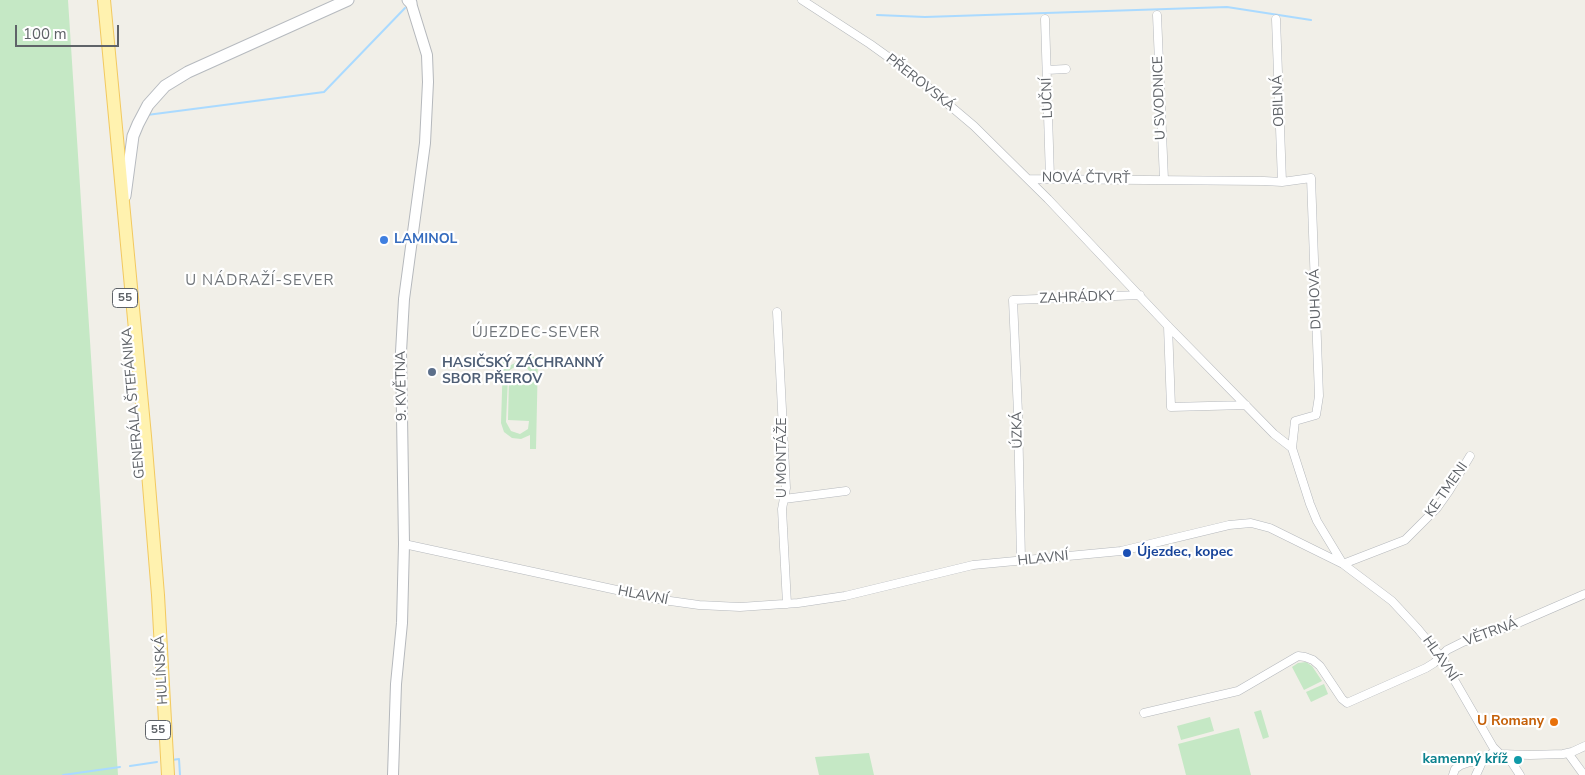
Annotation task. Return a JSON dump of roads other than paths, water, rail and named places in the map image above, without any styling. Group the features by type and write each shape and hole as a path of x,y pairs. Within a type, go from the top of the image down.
{"main road":[{"name":"GENERÁLA ŠTEFÁNIKA","path":"97,0 154,596"},
{"name":"GENERÁLA ŠTEFÁNIKA","path":"104,0 143,403 154,596"},
{"path":"124,208 133,136 142,114 160,91 188,72 348,0"},
{"name":"HULÍNSKÁ","path":"154,596 161,775"},
{"name":"HULÍNSKÁ","path":"154,596 168,775"}],"street":[{"name":"PŘEROVSKÁ","path":"802,0 870,44 916,77 974,126 1029,179"},
{"name":"9. KVĚTNA","path":"393,775 396,684 402,623 404,544 401,352 404,299 424,143 428,82 427,55 410,1"},
{"name":"U SVODNICE","path":"1157,15 1164,180"},
{"name":"LUČNÍ","path":"1045,19 1050,178"},
{"name":"OBILNÁ","path":"1276,19 1282,182"},
{"path":"1047,70 1066,69"},
{"name":"NOVÁ ČTVRŤ","path":"1029,179 1282,182 1311,178 1312,183"},
{"name":"NOVÁ ČTVRŤ","path":"1029,179 1168,326 1274,434 1292,448"},
{"name":"DUHOVÁ","path":"1292,448 1295,421 1316,415 1319,391 1312,183"},
{"name":"ZAHRÁDKY","path":"1014,300 1140,295"},
{"name":"ÚZKÁ","path":"1014,300 1021,561"},
{"name":"U MONTÁŽE","path":"777,312 786,488 782,509 787,604"},
{"path":"1168,326 1171,407 1246,405"},
{"path":"1292,448 1317,521 1343,564"},
{"name":"KE TMENI","path":"1343,564 1406,540 1437,508 1449,492 1470,456"},
{"path":"784,499 846,491"},
{"name":"HLAVNÍ","path":"404,544 664,600 698,605 740,607 787,604 845,596 973,565 1120,551 1229,525 1251,523 1270,528 1343,564 1392,601 1441,657 1496,750"},
{"name":"VĚTRNÁ","path":"1144,712 1238,691 1298,656 1313,660 1320,666 1342,700 1347,703 1426,668 1447,650 1463,642 1512,626 1585,594"},
{"path":"1476,775 1482,762 1496,750 1500,754 1530,755 1568,752 1585,746"},
{"path":"1568,752 1584,775"},
{"path":"1507,755 1520,775"},
{"path":"1454,775 1456,769 1461,765 1470,762 1482,762"}],"waterway":[{"path":"877,15 925,17 1227,7 1311,20"},
{"path":"147,115 324,92 405,8"},
{"path":"172,760 179,759 180,775"},
{"path":"130,766 157,762"},
{"path":"63,775 120,767"}],"place":[{"name":"LAMINOL","path":"384,240"},
{"name":"HASIČSKÝ ZÁCHRANNÝ SBOR PŘEROV","path":"432,372"},
{"name":"Újezdec, kopec","path":"1127,553"},
{"name":"U Romany","path":"1554,722"},
{"name":"kamenný kříž","path":"1518,760"}],"district":[{"name":"U NÁDRAŽÍ-SEVER","path":"260,281"},
{"name":"ÚJEZDEC-SEVER","path":"536,333"}]}
